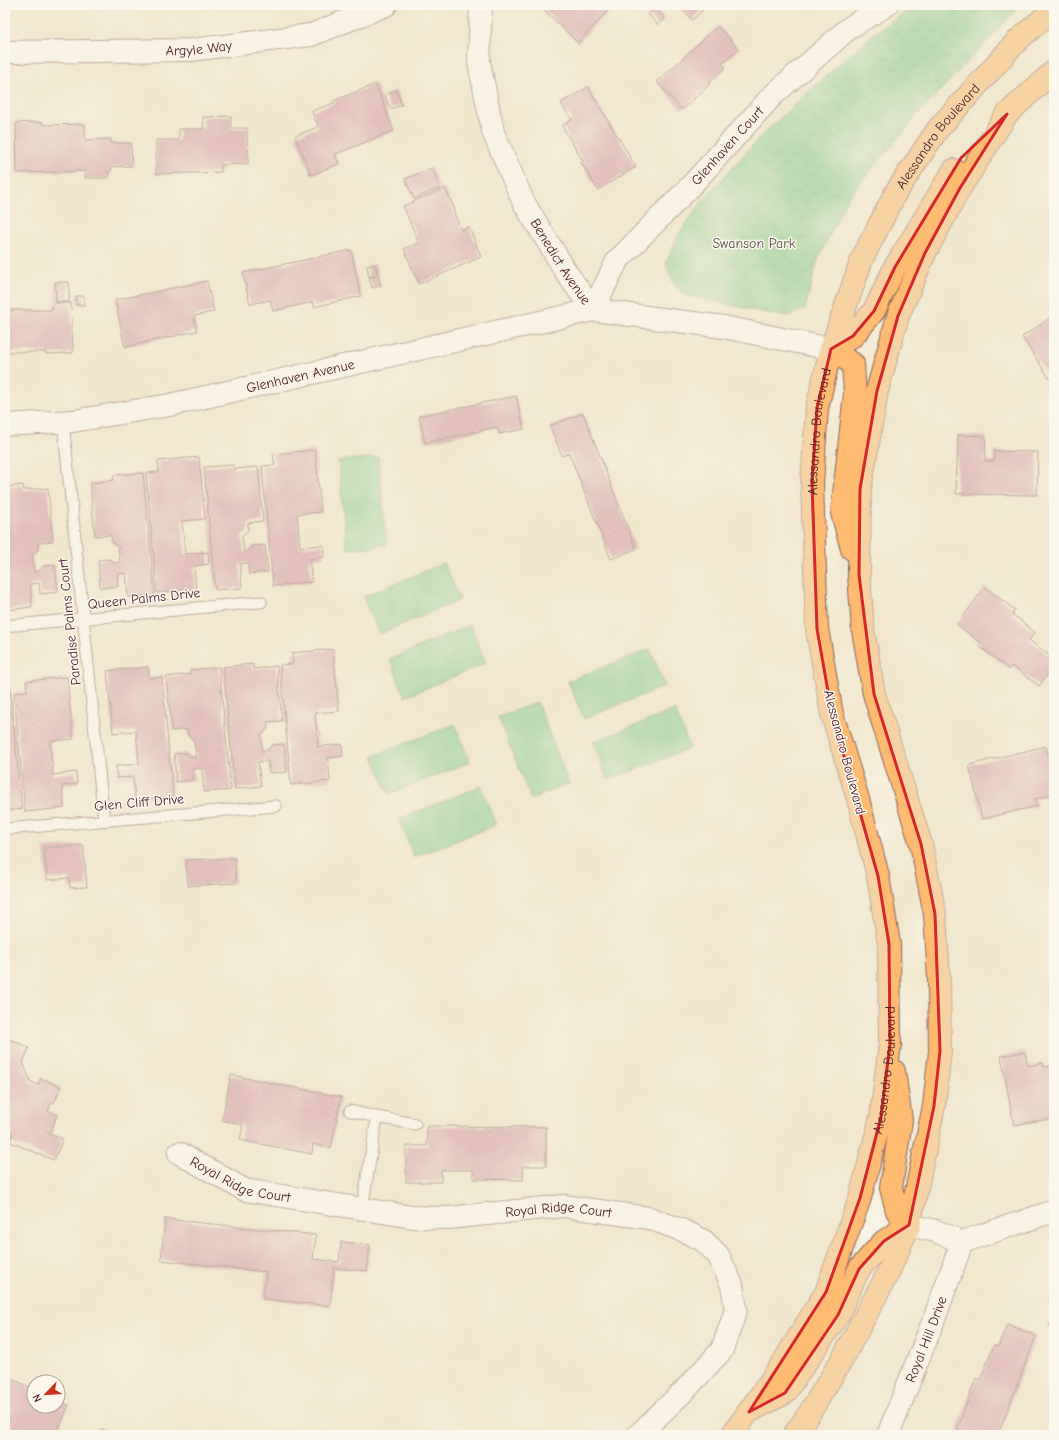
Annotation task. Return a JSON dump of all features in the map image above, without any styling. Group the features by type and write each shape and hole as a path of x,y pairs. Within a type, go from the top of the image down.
{"main road":[{"name":"Alessandro Boulevard","path":"732,1435 781,1366 826,1292 860,1198 881,1117 890,1044 889,944 878,876 858,799 832,714 817,629 812,482 817,408 831,349 862,259 896,192 938,129 1018,41 1054,9"},
{"path":"859,575 842,513 855,393 853,364 831,349 853,336 874,311 895,267 961,158 1054,71"},
{"path":"794,1435 843,1358 889,1271 909,1225 934,1106 940,1051 939,979 935,914 921,844 874,694 863,630 859,575 860,489 877,391 898,316 925,253 960,188 1007,114"},
{"path":"890,1044 901,1120 891,1188 897,1211 909,1225"},
{"path":"749,1412 785,1393 838,1315 859,1269 884,1241 909,1225"}],"street":[{"name":"Argyle Way","path":"5,52 191,50 311,35 386,5"},
{"name":"Benedict Avenue","path":"481,5 479,62 493,132 524,203 568,274 593,310 724,327 831,349"},
{"name":"Glenhaven Court","path":"593,310 617,261 688,190 772,96 849,28 887,5"},
{"name":"Glenhaven Avenue","path":"5,425 73,421 170,405 593,310"},
{"name":"Royal Ridge Court","path":"179,1154 246,1190 413,1217 448,1218 564,1206 649,1218 684,1231 704,1241 718,1255 732,1285 736,1310 722,1350 686,1390 638,1435"},
{"path":"909,1225 936,1231 962,1242 1054,1211"},
{"name":"Royal Hill Drive","path":"888,1435 933,1322 962,1242"}],"lane":[{"name":"Paradise Palms Court","path":"64,421 104,820"},
{"name":"Queen Palms Drive","path":"5,626 261,602"},
{"name":"Glen Cliff Drive","path":"5,829 276,806"},
{"path":"350,1111 416,1124"},
{"path":"362,1209 377,1117"}],"highlighted area":[{"path":"1007,114 960,188 925,253 898,316 877,391 860,489 859,575 874,694 921,844 935,914 940,1051 934,1106 909,1225 884,1241 859,1269 838,1315 785,1393 749,1412 826,1292 860,1198 881,1117 890,1044 889,944 878,876 832,714 817,629 812,483 817,408 831,349 853,336 874,311 895,267 961,158"}],"green space":[{"name":"Swanson Park","path":"916,5 1021,5 921,111 846,200 817,262 805,309 787,316 684,295 673,282 666,264 677,237 700,204 762,135 807,93 876,32"},
{"path":"378,457 387,545 347,549 338,461"},
{"path":"444,563 460,600 379,634 363,597"},
{"path":"470,625 486,663 405,697 390,659"},
{"path":"650,649 665,686 584,719 568,681"},
{"path":"537,702 569,784 531,799 498,717"},
{"path":"675,710 690,748 608,780 593,742"},
{"path":"455,724 470,762 389,794 373,756"},
{"path":"481,786 496,825 414,857 399,819"}],"building":[{"path":"539,5 614,5 578,43"},
{"path":"678,5 708,5 692,20"},
{"path":"655,8 665,19 658,25 648,14"},
{"path":"718,26 739,49 722,64 726,67 682,110 657,82"},
{"path":"376,84 394,131 335,154 339,164 311,175 295,136 318,127 312,111"},
{"path":"588,87 636,167 598,190 581,163 583,161 562,126 572,120 561,103"},
{"path":"396,90 402,105 390,109 385,95"},
{"path":"231,116 231,128 247,128 248,164 221,165 221,172 156,174 156,140 179,140 179,129 204,129 203,117"},
{"path":"43,122 43,125 85,124 85,140 111,139 111,143 131,143 132,166 112,167 111,171 109,171 109,178 85,178 84,171 17,173 16,123"},
{"path":"432,168 440,188 414,199 405,179"},
{"path":"445,188 455,210 453,210 461,230 469,227 481,257 419,284 404,249 419,243 403,206"},
{"path":"351,250 361,296 314,307 313,302 273,311 270,300 250,304 243,273"},
{"path":"375,264 378,274 369,277 367,266"},
{"path":"378,275 381,286 372,288 369,278"},
{"path":"207,281 214,312 194,316 197,331 125,347 115,300"},
{"path":"55,282 69,282 69,302 56,302"},
{"path":"76,296 84,296 84,305 76,305"},
{"path":"53,303 71,303 73,353 46,354 46,352 5,352 5,310 52,310"},
{"path":"1054,315 1054,377 1050,379 1022,337"},
{"path":"516,396 524,429 499,434 497,427 425,443 419,416"},
{"path":"583,413 636,549 611,559 569,453 562,456 550,426"},
{"path":"958,435 986,436 985,461 994,461 994,451 1038,452 1037,495 956,494"},
{"path":"315,450 321,512 297,514 300,547 323,545 324,557 309,559 312,582 273,586 262,466 275,465 273,454"},
{"path":"199,457 205,519 182,521 185,554 208,552 209,564 194,566 196,589 157,593 146,473 159,472 158,461"},
{"path":"233,465 234,469 258,467 263,521 248,523 248,530 242,536 244,552 249,551 252,546 265,545 268,572 249,574 248,563 240,564 242,588 215,590 204,467"},
{"path":"143,473 155,595 128,597 126,573 117,574 118,586 100,588 98,560 110,559 115,563 120,562 118,547 112,542 111,535 95,536 90,483 114,480 113,475"},
{"path":"23,485 24,490 48,488 53,541 38,543 38,550 32,556 34,572 39,571 43,566 55,565 58,592 40,594 39,583 30,584 32,607 6,610 5,487"},
{"path":"985,587 1015,610 1012,614 1035,632 1029,640 1054,659 1054,666 1039,686 1012,666 1009,669 979,646 981,643 957,625"},
{"path":"333,649 339,711 315,713 318,747 342,744 343,756 328,758 330,781 291,785 280,665 293,664 292,653"},
{"path":"253,664 253,669 277,666 282,721 267,722 268,728 261,735 262,751 268,750 272,745 284,744 287,772 269,773 268,761 258,762 261,786 235,789 223,667"},
{"path":"148,667 149,678 162,677 173,797 135,800 133,777 117,778 116,766 139,764 136,731 113,733 107,671"},
{"path":"219,667 231,790 204,792 202,768 193,769 194,780 176,782 174,754 186,753 191,757 196,757 194,741 188,736 187,729 172,731 166,677 190,674 190,670"},
{"path":"67,677 73,739 50,741 53,775 76,772 77,784 62,786 64,808 25,812 14,693 27,691 26,681"},
{"path":"5,687 10,687 22,809 5,811"},
{"path":"1046,746 1050,764 1054,763 1054,794 1035,799 1037,806 982,819 969,765"},
{"path":"83,845 87,887 70,888 69,878 47,880 44,848"},
{"path":"235,858 236,883 188,886 186,860"},
{"path":"5,1037 29,1048 23,1062 30,1081 38,1085 41,1078 61,1087 54,1103 52,1102 48,1111 57,1115 51,1131 48,1130 47,1132 63,1139 54,1160 10,1142 13,1132 5,1129 5,1105 7,1100 5,1095"},
{"path":"1025,1052 1028,1066 1043,1063 1044,1067 1054,1066 1054,1118 1014,1125 1001,1056"},
{"path":"231,1075 341,1097 331,1148 313,1144 312,1154 240,1140 243,1125 222,1120"},
{"path":"427,1126 546,1127 546,1166 523,1166 523,1180 474,1179 473,1170 441,1170 441,1182 406,1182 406,1146 427,1146"},
{"path":"165,1219 316,1235 313,1259 339,1262 341,1242 370,1245 367,1271 334,1268 330,1306 263,1299 266,1272 161,1260"},
{"path":"1054,1318 1054,1330 1049,1325"},
{"path":"1007,1324 1036,1336 998,1435 971,1435 957,1430 976,1378 980,1380 994,1345 998,1347"},
{"path":"5,1376 26,1385 26,1414 65,1414 56,1435 5,1435"},
{"path":"66,1404 69,1405 66,1412"},
{"path":"102,1429 117,1435 99,1435"}]}
